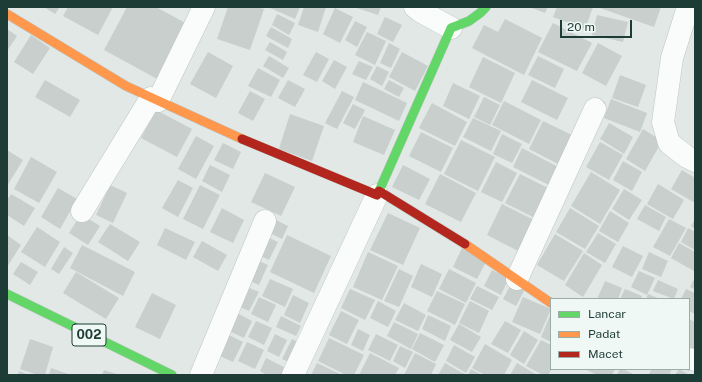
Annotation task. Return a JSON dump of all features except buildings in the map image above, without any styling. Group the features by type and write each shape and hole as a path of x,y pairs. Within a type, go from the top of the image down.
{"street":[{"path":"82,211 155,99 204,7"},
{"path":"415,7 451,28"},
{"path":"293,375 378,193 451,28 469,21 486,7"},
{"path":"688,7 672,58 662,122 669,143 687,157 695,161"},
{"path":"7,14 126,86 258,146 378,193 462,242 550,301"},
{"path":"517,279 595,109"},
{"path":"201,375 265,221"},
{"name":"002","path":"7,294 172,375"}],"traffic: fast":[{"path":"379,191 451,28 469,21 486,7"},
{"path":"7,294 172,375"}],"traffic: slow":[{"path":"7,14 126,86 242,139"},
{"path":"465,244 550,302"}],"traffic: jam":[{"path":"242,139 377,195 379,191 465,244"}]}
